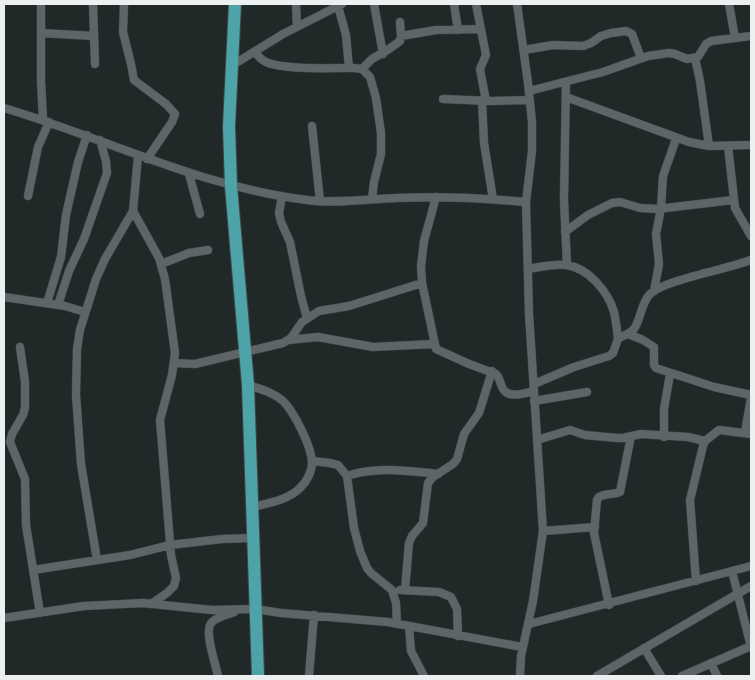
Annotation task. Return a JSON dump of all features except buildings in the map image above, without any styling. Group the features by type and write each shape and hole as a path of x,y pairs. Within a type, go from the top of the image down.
{"main road":[{"path":"235,4 229,126 231,186 248,385 258,676"}],"street":[{"path":"28,196 38,147 46,120 41,4"},
{"path":"93,4 94,64"},
{"path":"124,4 123,32 134,80 166,104 175,114 172,122 147,159"},
{"path":"296,4 296,27"},
{"path":"374,4 383,54"},
{"path":"454,4 458,30"},
{"path":"476,4 486,55 480,68 484,101 484,143 493,199"},
{"path":"517,4 530,100 532,151 526,202 534,401 542,531 529,624 522,647 520,676"},
{"path":"730,4 735,38"},
{"path":"231,66 296,27 340,5 346,35 348,68"},
{"path":"362,69 400,41 400,22"},
{"path":"401,36 436,30 482,29"},
{"path":"524,50 553,45 582,46 592,43 601,36 626,31 632,34 641,58"},
{"path":"41,33 94,36"},
{"path":"529,91 604,72 641,58 669,54 675,54 687,59 694,58 698,57 706,44 711,41 751,36"},
{"path":"254,52 263,61 274,64 298,67 362,69 367,73 376,98 381,133 381,154 372,198"},
{"path":"694,58 700,81 709,146"},
{"path":"566,82 564,200 567,265"},
{"path":"566,98 676,139 709,146 751,145"},
{"path":"443,99 484,101 530,100"},
{"path":"4,108 46,120 189,174 231,186 282,196 320,201 436,197 526,202"},
{"path":"312,126 320,201"},
{"path":"47,303 61,257 66,215 78,162 87,135"},
{"path":"654,291 659,264 656,234 661,208 662,176 676,139"},
{"path":"58,305 69,270 84,239 107,173 106,161 100,140"},
{"path":"728,146 733,200 736,212 751,236"},
{"path":"97,560 81,464 76,395 77,349 80,330 96,279 105,259 133,211 138,156"},
{"path":"189,174 200,214"},
{"path":"282,196 279,213 290,242 307,318"},
{"path":"436,197 422,254 422,283 434,344 436,348 448,356 492,371 496,374 503,390 512,395 534,388 574,367 609,356 613,353 618,339 612,307 594,279 581,270 567,265 528,269"},
{"path":"566,232 588,215 612,203 620,202 640,208 661,208 733,200"},
{"path":"133,211 161,264 165,279 174,343 174,363 160,420 170,545 175,571 174,586 151,604"},
{"path":"161,264 188,253 208,250"},
{"path":"618,339 628,334 635,327 646,300 654,291 668,284 751,260"},
{"path":"287,340 296,332 302,322 319,310 349,306 422,283"},
{"path":"4,297 58,305 85,312"},
{"path":"628,334 654,347 654,365 656,368 670,374 751,397 748,433 719,430 705,441 690,500 696,581"},
{"path":"174,363 195,364 273,346 287,340 318,337 373,347 434,344"},
{"path":"20,347 25,382 25,408 10,442 26,479 26,525 40,613"},
{"path":"404,590 409,544 412,536 423,522 428,483 457,459 464,434 479,413 492,371"},
{"path":"664,437 664,409 670,374"},
{"path":"248,385 264,390 283,401 296,420 309,448 312,461 312,470 308,478 302,487 292,495 252,507"},
{"path":"534,401 587,392"},
{"path":"537,440 570,430 590,436 623,438 641,434 664,437 688,437 705,441"},
{"path":"609,604 597,549 595,527 599,497 603,494 620,492 631,436"},
{"path":"312,461 330,462 338,465 347,476 354,528 364,562 371,573 392,590 396,603 397,624"},
{"path":"347,476 380,469 438,474"},
{"path":"542,531 595,527"},
{"path":"33,570 130,555 170,545 222,539 253,538"},
{"path":"529,624 751,566"},
{"path":"682,676 751,646 732,571"},
{"path":"597,676 751,586"},
{"path":"392,590 439,592 451,597 457,609 458,636"},
{"path":"4,618 84,606 151,604 202,610 255,609 376,620 522,647"},
{"path":"218,676 209,626 217,619 240,610"},
{"path":"309,676 314,615"},
{"path":"409,626 411,651 424,676"},
{"path":"644,648 661,676"},
{"path":"711,663 717,676"}]}
